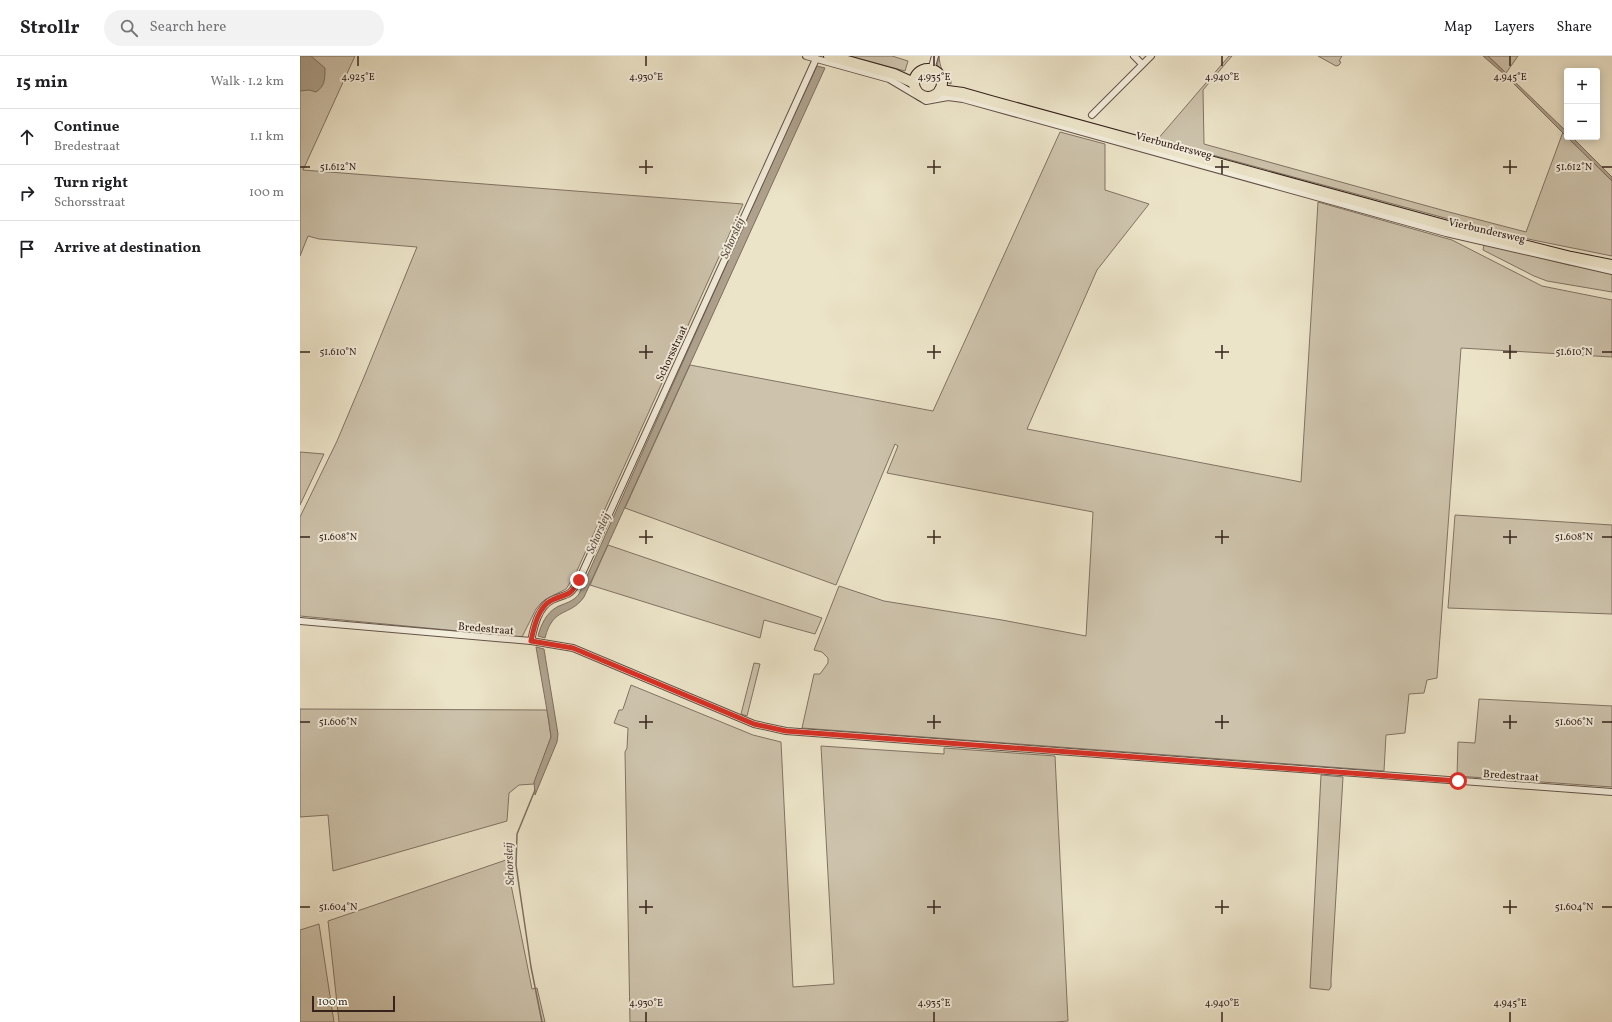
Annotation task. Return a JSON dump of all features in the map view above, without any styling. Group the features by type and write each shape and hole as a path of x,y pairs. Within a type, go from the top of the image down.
{"main road":[{"path":"829,56 916,79"},
{"path":"924,70 931,70 939,75 941,87 933,96 924,96 917,91 916,79 924,70"},
{"name":"Vierbundersweg","path":"941,87 963,93 990,104 1479,238 1612,264"}],"street":[{"name":"Vierbundersweg","path":"806,56 889,79 926,102 948,97 990,104"},
{"path":"931,70 935,56"},
{"path":"1134,56 1142,64"},
{"path":"1092,115 1150,56"},
{"name":"Schorsstraat","path":"531,641 536,621 544,608 551,600 568,595 579,580 816,59"},
{"name":"Vierbundersweg","path":"1479,238 1612,271"},
{"name":"Bredestraat","path":"300,621 531,641 573,648 754,724 786,731 1612,792"}],"shaded area":[{"path":"300,56 355,56 303,170 743,204 575,575 566,589 541,603 536,609 522,637 300,616 300,517 337,441 417,247 319,239 308,236 300,256"},
{"path":"300,56 311,56 325,68 324,82 316,92 309,90 300,91"},
{"path":"850,56 892,56 908,61 905,71"},
{"path":"939,56 942,70 951,80 951,84 946,82 940,76 938,69"},
{"path":"1229,56 1232,56 1203,90 1204,144 1526,232 1563,132 1564,140 1571,140 1612,181 1612,256 1528,239 1445,218 1157,140"},
{"path":"1318,56 1342,56 1339,61 1341,62 1336,66"},
{"path":"1483,56 1488,56 1564,129 1564,134 1505,75"},
{"path":"1488,56 1518,56 1506,73"},
{"path":"817,66 825,68 584,597 579,603 557,616 552,621 545,638 538,636 542,624 547,616 557,607 572,601 579,594 775,156"},
{"path":"1060,132 1105,144 1105,190 1149,204 1097,270 1027,429 1301,482 1318,202 1452,240 1542,286 1612,300 1612,357 1461,348 1437,678 1427,680 1424,693 1409,694 1405,733 1386,735 1384,771 802,728 814,674 820,674 828,663 828,658 822,652 814,650 839,586 884,601 1002,620 1086,636 1093,512 887,473 898,446 895,444 836,585 625,508 690,365 933,411"},
{"path":"1570,140 1575,140 1612,177 1612,181"},
{"path":"1486,244 1569,265 1612,272 1612,292 1547,281 1483,250 1484,245"},
{"path":"300,452 324,454 300,505"},
{"path":"1455,515 1612,525 1612,614 1448,608"},
{"path":"608,545 822,618 815,634 764,620 760,638 590,585"},
{"path":"536,647 544,649 558,734 557,742 535,795 534,782 551,737"},
{"path":"754,663 760,664 747,716 741,714"},
{"path":"631,685 753,735 781,742 793,987 834,984 821,746 944,754 944,748 1055,756 1068,1021 630,1022 625,752 627,748 628,728 614,723 619,710 623,709"},
{"path":"1479,699 1612,706 1612,787 1457,776 1458,742 1475,743"},
{"path":"300,709 547,710 551,737 534,784 519,785 509,793 507,821 333,871 328,815 300,817"},
{"path":"1321,775 1343,777 1331,987 1329,990 1310,988"},
{"path":"506,860 532,989 537,988 545,1022 339,1022 328,921"},
{"path":"319,924 334,1022 300,1022 300,930"}],"waterway":[{"name":"Schorsleij","path":"535,790 517,834 516,865 531,967 542,1022"}],"route":[{"path":"579,580 574,589 568,595 551,600 544,608 536,621 531,641 573,648 754,724 786,731 1458,781"}]}
